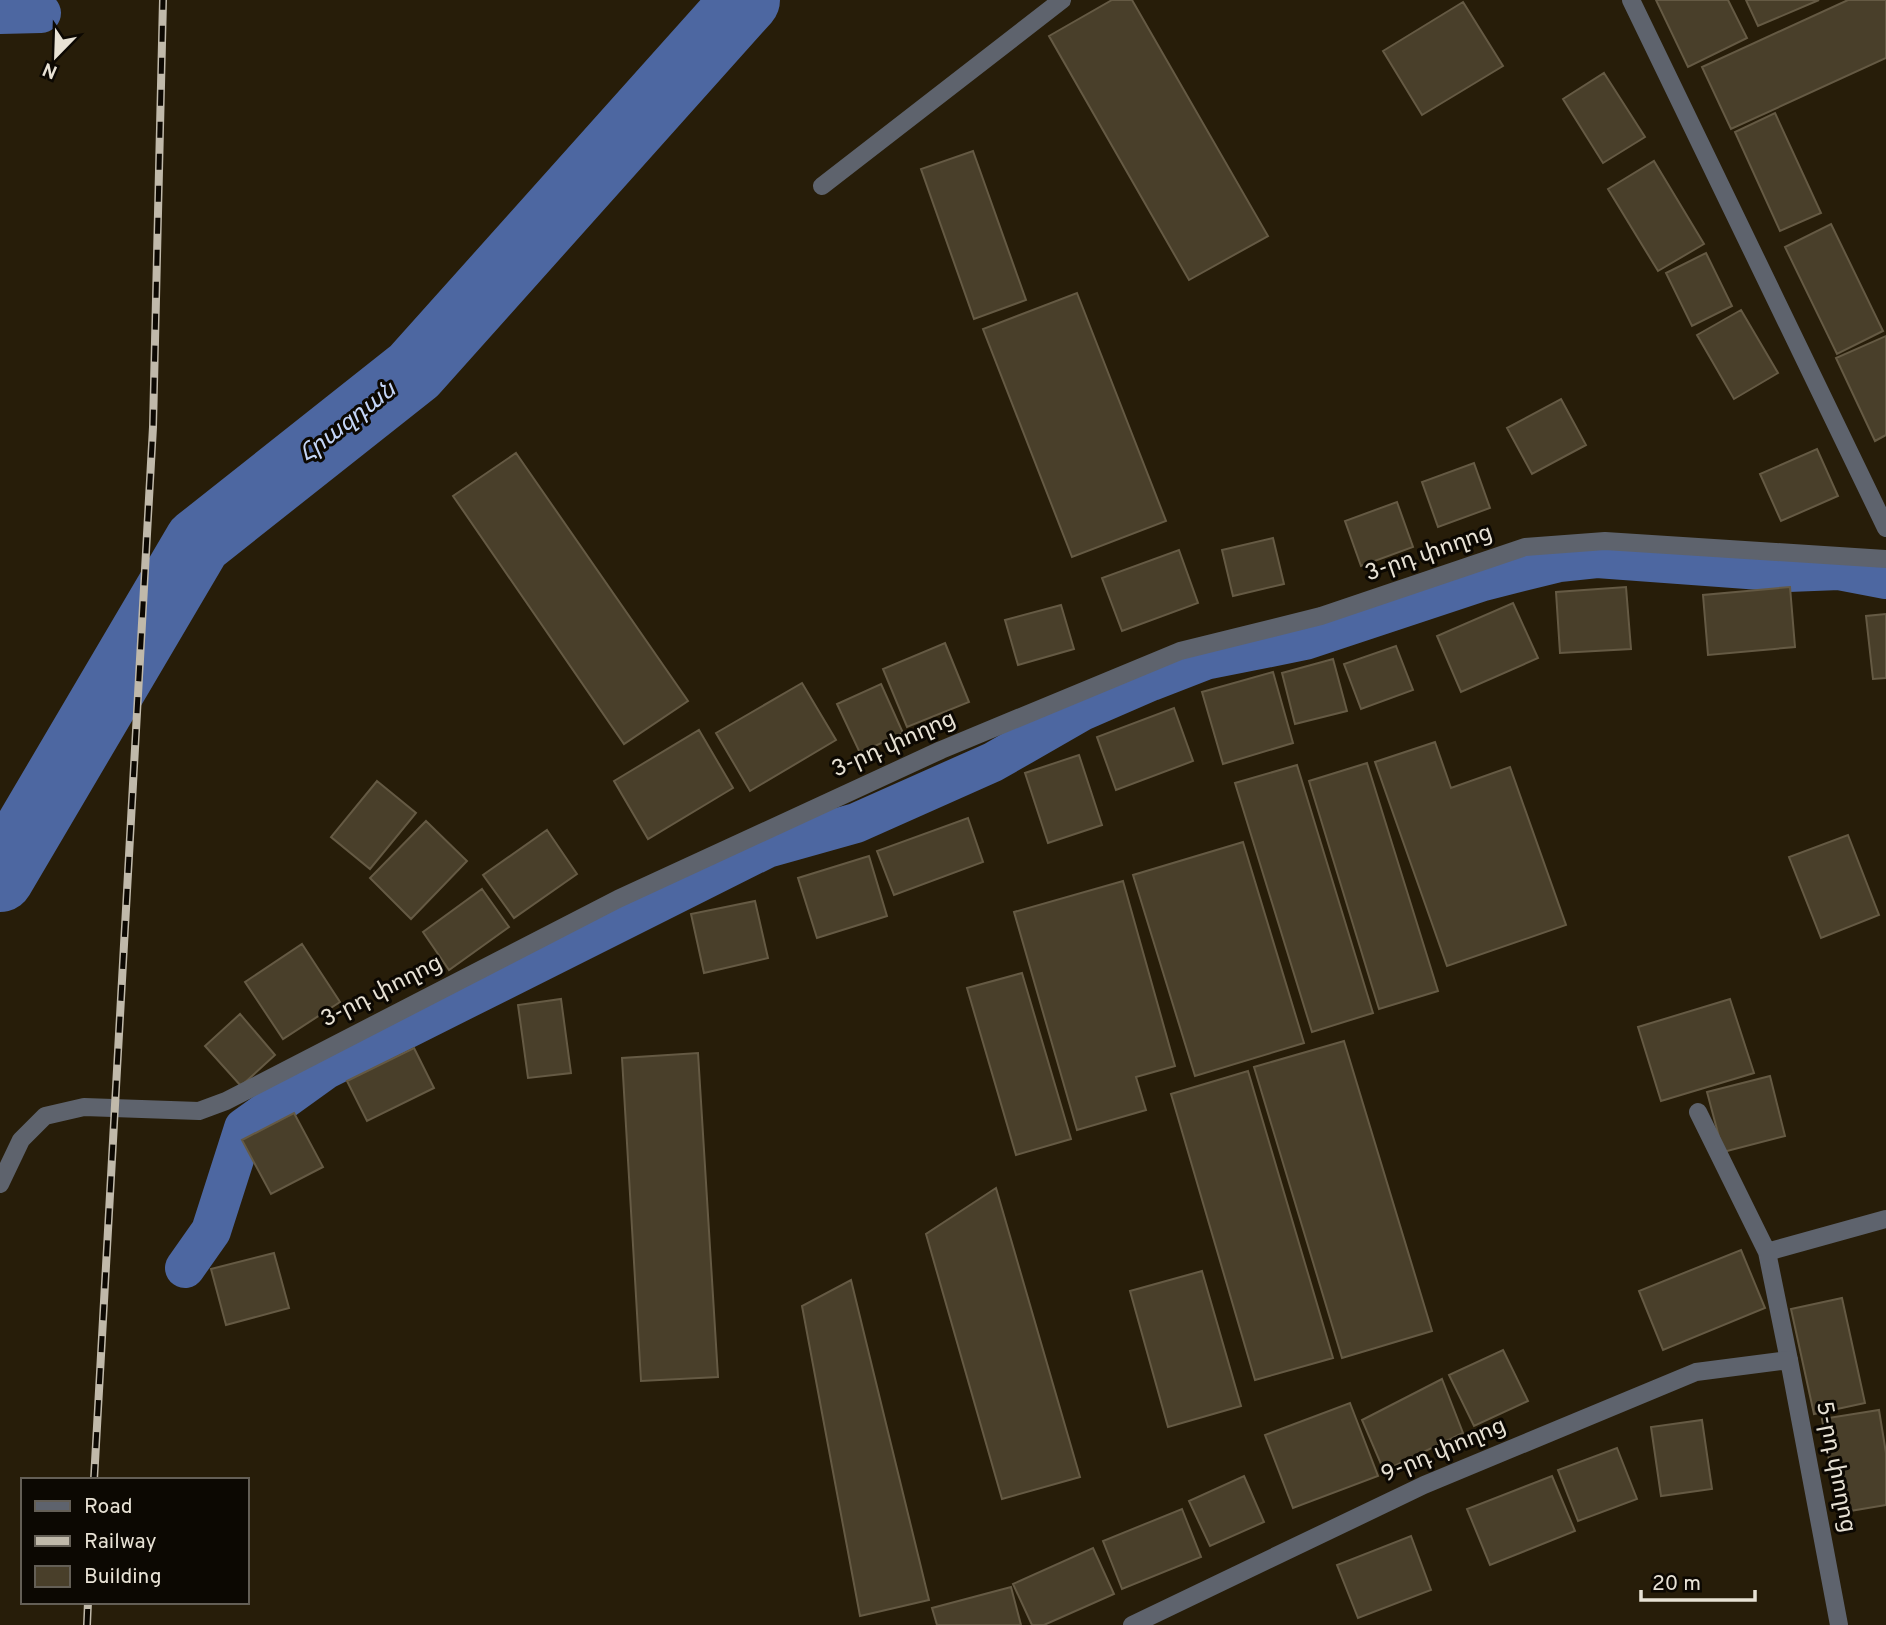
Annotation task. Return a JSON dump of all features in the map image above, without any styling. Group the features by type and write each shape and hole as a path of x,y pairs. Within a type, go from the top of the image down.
{"street":[{"path":"822,187 1062,0"},
{"path":"1631,0 1886,528"},
{"name":"3-րդ փողոց","path":"0,1184 21,1140 45,1116 84,1107 199,1111 226,1101 618,899 941,750 1180,651 1321,616 1525,547 1605,541 1886,559"},
{"name":"5-րդ փողոց","path":"1698,1112 1767,1252 1839,1625"},
{"path":"1767,1252 1886,1219"},
{"name":"9-րդ փողոց","path":"1132,1625 1424,1485 1696,1372 1789,1360"}],"building":[{"path":"1112,0 1132,0 1268,236 1189,280 1049,36"},
{"path":"1656,0 1728,0 1747,38 1688,67"},
{"path":"1746,0 1819,0 1758,26"},
{"path":"1848,0 1886,0 1886,58 1731,129 1702,67"},
{"path":"1463,2 1503,66 1422,115 1383,51"},
{"path":"1604,73 1645,137 1603,163 1563,99"},
{"path":"1775,113 1821,213 1780,231 1735,132"},
{"path":"973,151 1026,300 974,319 921,169"},
{"path":"1654,161 1704,244 1658,271 1608,189"},
{"path":"1831,224 1883,331 1837,354 1785,247"},
{"path":"1706,253 1732,306 1692,326 1666,273"},
{"path":"1077,293 1166,521 1072,557 983,329"},
{"path":"1741,310 1778,373 1734,399 1697,335"},
{"path":"1886,336 1886,435 1875,441 1836,358"},
{"path":"1561,399 1586,445 1532,474 1507,428"},
{"path":"1817,449 1838,496 1781,521 1760,474"},
{"path":"516,453 688,701 624,744 453,496"},
{"path":"1474,463 1490,508 1438,527 1422,482"},
{"path":"1397,502 1413,547 1361,566 1345,521"},
{"path":"1273,538 1284,584 1233,596 1222,550"},
{"path":"1179,550 1198,603 1122,631 1102,578"},
{"path":"1626,587 1631,649 1560,653 1556,592"},
{"path":"1790,587 1795,647 1708,655 1703,595"},
{"path":"1513,603 1538,658 1461,692 1437,636"},
{"path":"1061,605 1074,649 1018,665 1005,620"},
{"path":"1886,614 1886,678 1873,679 1866,616"},
{"path":"945,643 969,702 907,727 883,669"},
{"path":"1396,646 1413,690 1361,709 1344,664"},
{"path":"1333,659 1347,711 1295,724 1282,673"},
{"path":"1273,672 1293,743 1223,764 1202,692"},
{"path":"802,683 836,740 750,791 716,733"},
{"path":"881,684 903,733 860,753 837,704"},
{"path":"1174,708 1193,761 1116,790 1097,737"},
{"path":"699,730 733,788 648,839 614,781"},
{"path":"1435,742 1451,788 1510,767 1566,925 1447,966 1375,762"},
{"path":"1079,755 1102,825 1048,843 1025,773"},
{"path":"1367,763 1438,991 1379,1009 1309,781"},
{"path":"1297,765 1373,1013 1312,1032 1235,783"},
{"path":"377,781 416,813 370,869 331,837"},
{"path":"968,818 983,862 894,895 877,851"},
{"path":"426,821 467,861 411,919 370,878"},
{"path":"547,830 577,874 514,918 483,875"},
{"path":"1848,835 1879,915 1821,938 1789,857"},
{"path":"1243,842 1304,1043 1195,1076 1133,875"},
{"path":"869,856 887,916 817,938 798,878"},
{"path":"1123,881 1175,1066 1136,1077 1146,1110 1077,1130 1014,912"},
{"path":"482,889 509,927 449,970 423,932"},
{"path":"755,901 768,958 704,973 691,914"},
{"path":"302,944 340,1002 283,1039 245,982"},
{"path":"1022,973 1071,1139 1016,1155 967,988"},
{"path":"561,999 571,1073 528,1078 518,1005"},
{"path":"1730,999 1754,1073 1661,1101 1638,1027"},
{"path":"240,1014 275,1055 241,1086 205,1046"},
{"path":"1344,1041 1432,1331 1342,1358 1254,1067"},
{"path":"414,1048 434,1088 367,1121 347,1081"},
{"path":"698,1053 718,1377 641,1381 622,1058"},
{"path":"1248,1071 1333,1358 1255,1380 1171,1094"},
{"path":"1770,1076 1785,1136 1723,1152 1707,1092"},
{"path":"294,1113 323,1167 271,1194 242,1140"},
{"path":"996,1188 1080,1477 1002,1499 926,1234"},
{"path":"1741,1250 1765,1308 1663,1350 1639,1291"},
{"path":"274,1253 289,1308 226,1325 211,1269"},
{"path":"1202,1271 1241,1406 1168,1427 1130,1291"},
{"path":"851,1280 929,1600 860,1616 802,1306"},
{"path":"1842,1298 1865,1403 1814,1414 1791,1309"},
{"path":"1503,1350 1528,1401 1474,1426 1449,1375"},
{"path":"1442,1379 1463,1433 1384,1471 1362,1420"},
{"path":"1350,1403 1378,1476 1293,1508 1265,1435"},
{"path":"1879,1410 1886,1453 1886,1505 1838,1513 1822,1419"},
{"path":"1702,1420 1712,1489 1661,1496 1651,1427"},
{"path":"1617,1448 1637,1499 1578,1521 1558,1470"},
{"path":"1244,1476 1264,1522 1210,1546 1189,1501"},
{"path":"1552,1476 1575,1531 1490,1565 1467,1509"},
{"path":"1182,1509 1201,1557 1122,1589 1103,1541"},
{"path":"1411,1536 1431,1590 1358,1618 1337,1565"},
{"path":"1093,1548 1114,1594 1044,1625 1032,1625 1013,1584"},
{"path":"1011,1587 1021,1625 937,1625 932,1608"}],"waterway":[{"name":"Հրազդան","path":"0,878 198,542 414,371 746,0"},
{"path":"0,14 41,13"},
{"path":"185,1268 211,1231 244,1128 326,1069 767,848 856,823 993,762 1082,711 1151,681 1205,660 1305,640 1483,581 1559,562 1597,558 1788,572 1839,570 1886,579"}],"railway":[{"path":"94,1478 153,427 163,0"},
{"path":"87,1625 88,1604"}]}
